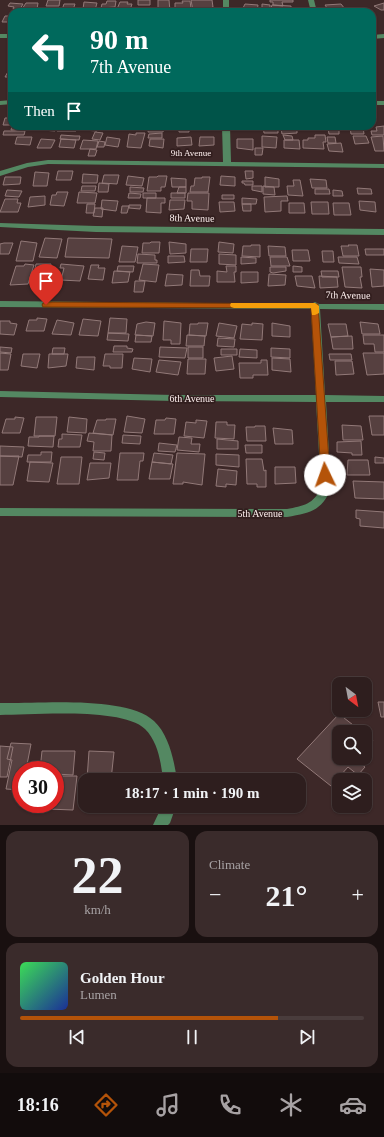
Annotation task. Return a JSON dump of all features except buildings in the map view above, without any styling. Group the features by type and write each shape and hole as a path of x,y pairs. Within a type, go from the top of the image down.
{"street":[{"path":"226,130 227,164"},
{"name":"9th Avenue","path":"0,174 27,165 48,162 384,166"},
{"name":"8th Avenue","path":"0,225 96,229 384,232"},
{"name":"7th Avenue","path":"0,304 384,307"},
{"name":"5th Avenue","path":"0,512 287,513 314,506 322,499 326,488 315,306"},
{"name":"6th Avenue","path":"0,394 174,398 384,399"},
{"path":"0,709 100,710 132,715 144,720 162,744 169,765 170,773"},
{"path":"160,825 167,813"}],"slow traffic":[{"path":"234,305 315,306 315,313"}],"route":[{"path":"46,305 315,306 325,475"}]}
